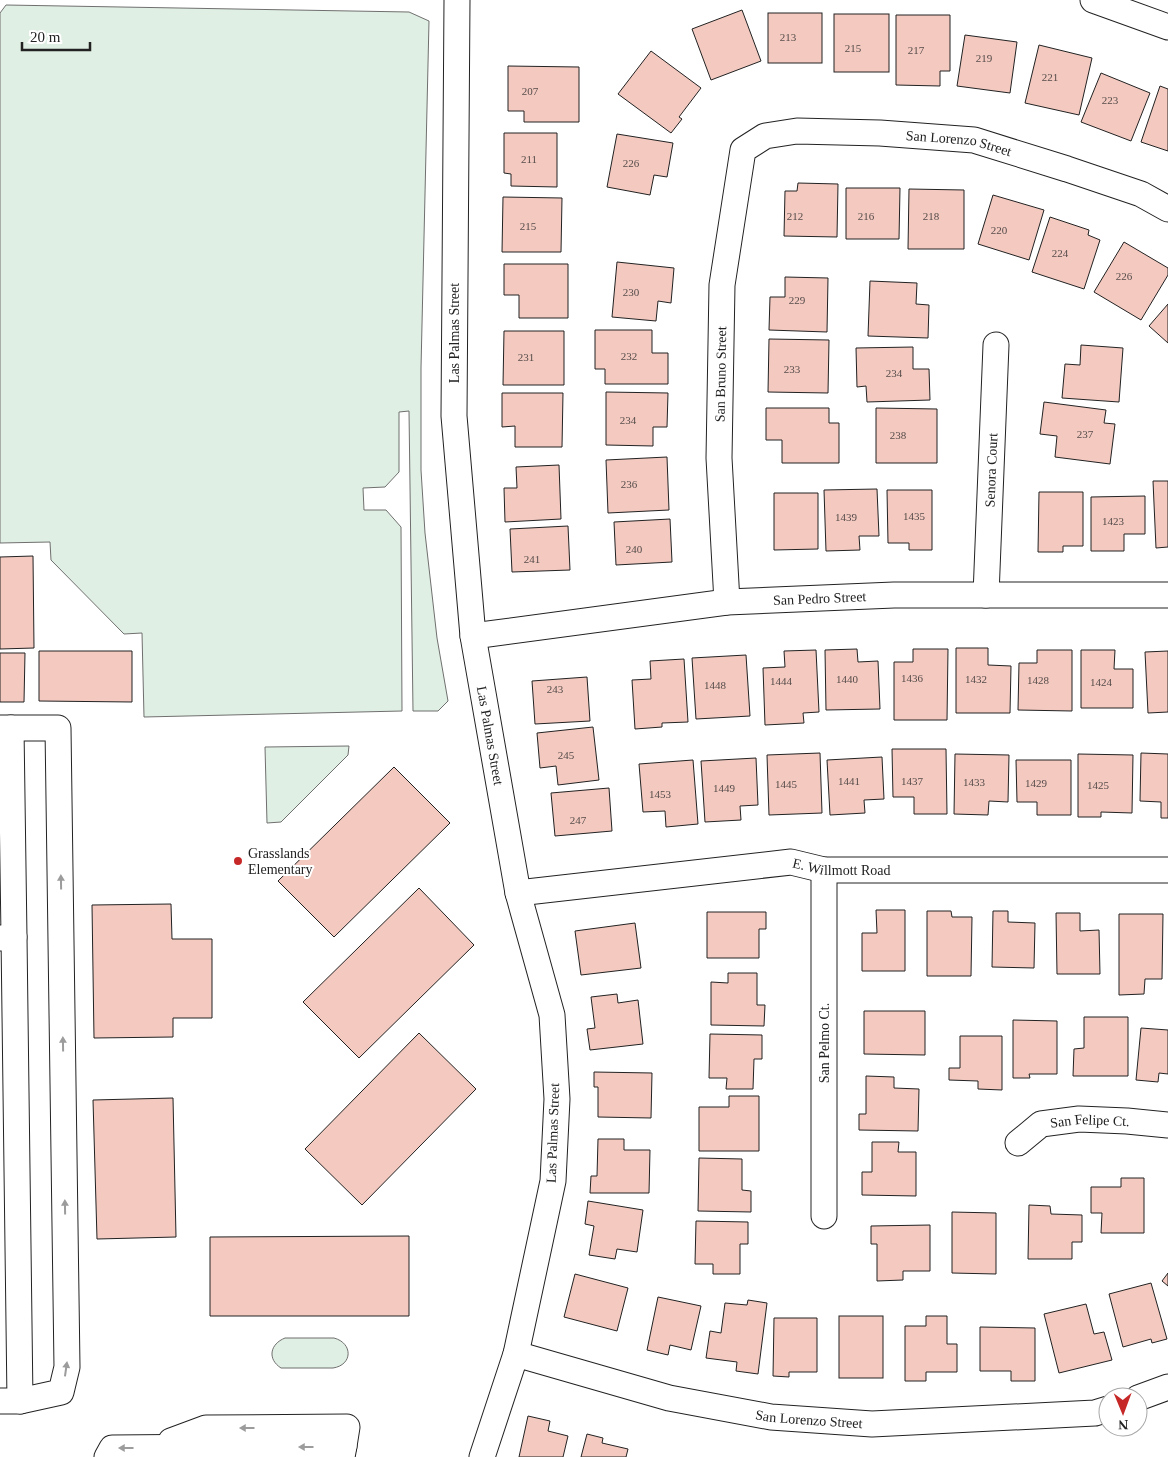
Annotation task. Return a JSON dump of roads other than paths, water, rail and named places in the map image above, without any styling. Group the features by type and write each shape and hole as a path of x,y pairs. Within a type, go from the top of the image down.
{"street":[{"name":"Las Palmas Street","path":"457,0 454,416 473,636 518,893 552,1015 557,1099 552,1180 516,1354 482,1457"},
{"path":"1093,0 1168,27"},
{"name":"San Lorenzo Street","path":"743,150 765,136 797,131 880,133 974,140 1131,191 1168,208"},
{"name":"San Bruno Street","path":"727,602 719,458 722,285 743,150"},
{"name":"Senora Court","path":"986,595 996,345"},
{"name":"San Pedro Street","path":"473,636 727,602 894,596 1168,595"},
{"path":"6,728 58,728 67,1367 61,1392 10,1401 7,937 6,728"},
{"name":"E. Willmott Road","path":"518,893 791,862 824,870 1168,870"},
{"name":"San Pelmo Ct.","path":"824,870 824,1216"},
{"name":"San Felipe Ct.","path":"1018,1144 1041,1124 1079,1119 1127,1120 1168,1125"},
{"name":"San Lorenzo Street","path":"516,1354 669,1398 771,1417 872,1424 1098,1412"},
{"path":"1148,1394 1168,1387"},
{"path":"107,1457 112,1448 153,1448 206,1428 347,1428 342,1452"}],"place":[{"name":"Grasslands Elementary","path":"238,861"}]}
